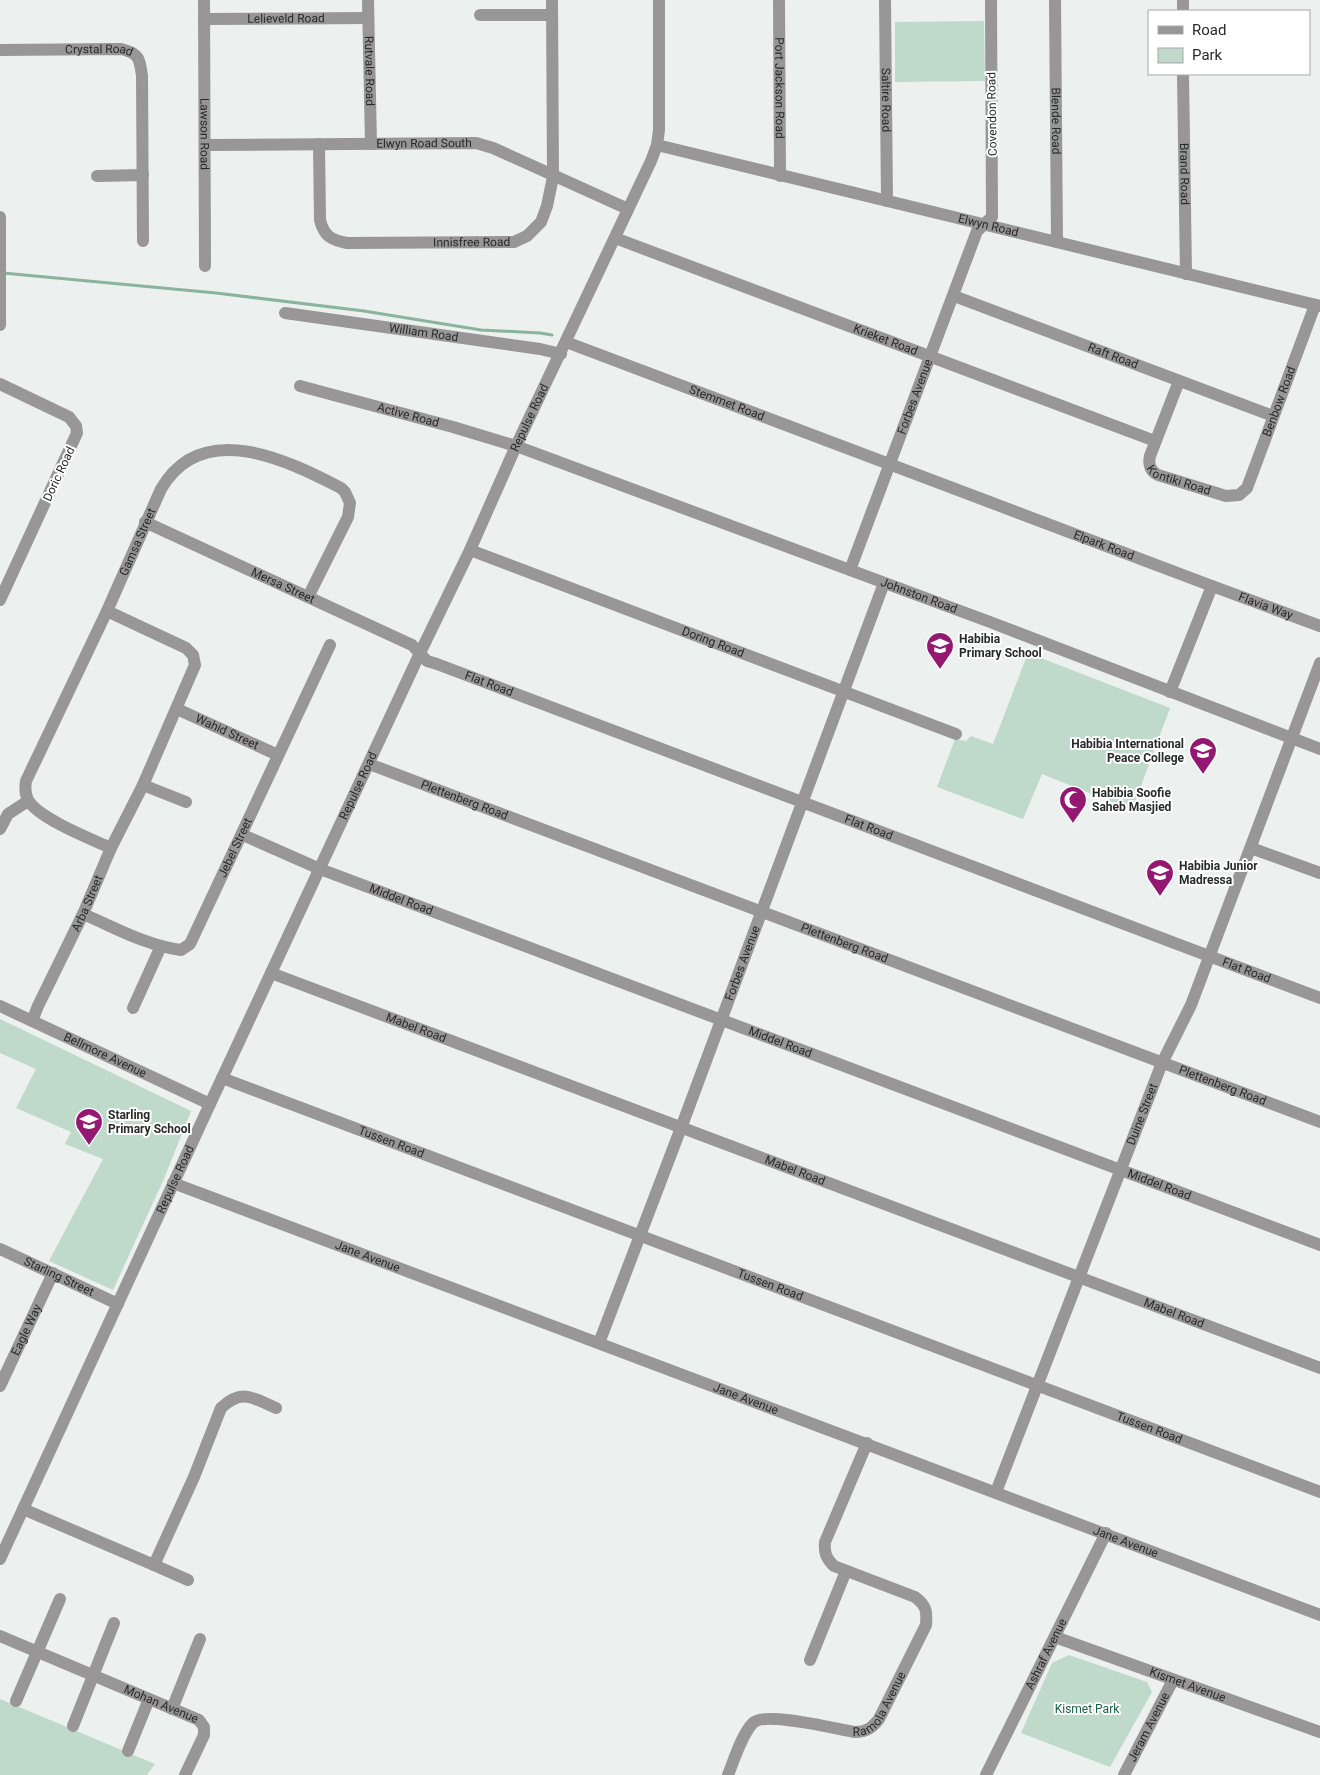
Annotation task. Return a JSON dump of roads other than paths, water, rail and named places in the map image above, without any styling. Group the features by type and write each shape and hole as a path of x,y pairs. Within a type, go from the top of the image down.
{"street":[{"name":"Lawson Road","path":"204,0 205,266"},
{"name":"Rutvale Road","path":"368,0 371,144"},
{"name":"Innisfree Road","path":"319,144 320,220 322,229 327,237 335,241 347,243 514,242 527,236 541,222 547,206 553,177 552,0"},
{"name":"Repulse Road","path":"0,1559 173,1183 657,146 660,102 659,0"},
{"name":"Port Jackson Road","path":"779,0 780,176"},
{"name":"Saltire Road","path":"885,0 886,200"},
{"name":"Covendon Road","path":"983,224 990,220 993,214 991,0"},
{"name":"Blende Road","path":"1055,0 1057,242"},
{"path":"480,14 552,15"},
{"name":"Lelieveld Road","path":"204,19 368,18"},
{"name":"Crystal Road","path":"0,50 121,49 136,55 141,63 142,76 143,241"},
{"name":"Brand Road","path":"1183,75 1186,274"},
{"name":"Elwyn Road South","path":"206,145 476,143 493,148 628,210"},
{"name":"Elwyn Road","path":"657,146 1318,306"},
{"path":"97,176 143,175"},
{"path":"0,217 0,325"},
{"name":"Forbes Avenue","path":"850,570 977,232 983,224"},
{"name":"Krieket Road","path":"615,238 1155,441"},
{"name":"Raft Road","path":"954,296 1273,416"},
{"name":"Benbow Road","path":"1238,495 1247,488 1273,416 1318,306"},
{"name":"William Road","path":"285,313 540,349 564,348"},
{"name":"Stemmet Road","path":"564,348 889,463"},
{"name":"Kontiki Road","path":"1179,381 1155,441 1149,462 1154,473 1226,496 1238,495"},
{"name":"Doric Road","path":"0,384 69,417 76,426 77,433 0,600"},
{"name":"Active Road","path":"300,386 516,446"},
{"name":"Johnston Road","path":"516,446 850,570 1320,749"},
{"name":"Gamsa Street","path":"28,801 26,790 27,776 106,611 145,522 161,489 173,472 191,458 207,452 226,449 258,454 301,469 328,481 345,492 350,502 348,517 308,596"},
{"name":"Elpark Road","path":"889,463 1212,586"},
{"name":"Mersa Street","path":"145,522 412,645 420,653"},
{"name":"Doring Road","path":"470,550 956,734"},
{"name":"Forbes Avenue","path":"599,1343 884,583"},
{"path":"1170,692 1212,586"},
{"name":"Flavia Way","path":"1212,586 1320,626"},
{"name":"Arba Street","path":"32,1021 83,914 111,848 143,785 195,669 193,655 186,648 106,611"},
{"name":"Jebel Street","path":"83,914 161,946 181,950 190,944 330,645"},
{"name":"Flat Road","path":"420,653 427,660 437,664 1320,998"},
{"name":"Duine Street","path":"996,1492 1162,1063 1186,1019 1320,663"},
{"name":"Wahid Street","path":"177,709 278,755"},
{"name":"Plettenberg Road","path":"369,764 1320,1122"},
{"path":"143,785 186,802"},
{"path":"0,829 8,814 28,801 44,815 111,848"},
{"name":"Middel Road","path":"243,834 320,869 1320,1245"},
{"path":"1251,848 1320,873"},
{"path":"133,1008 161,946"},
{"name":"Mabel Road","path":"271,973 1320,1368"},
{"name":"Bellmore Avenue","path":"0,1006 210,1104"},
{"name":"Tussen Road","path":"222,1078 1320,1492"},
{"name":"Jane Avenue","path":"173,1183 1320,1615"},
{"name":"Starling Street","path":"0,1249 118,1304"},
{"name":"Eagle Way","path":"0,1386 54,1273"},
{"path":"154,1565 187,1493 221,1408 230,1399 241,1396 276,1408"},
{"name":"Ramola Avenue","path":"728,1775 748,1730 754,1722 764,1718 777,1718 854,1732 863,1732 872,1727 879,1719 926,1625 927,1613 923,1603 915,1597 834,1566 826,1558 825,1542 867,1443"},
{"path":"23,1509 188,1580"},
{"name":"Ashraf Avenue","path":"986,1775 1106,1533"},
{"path":"810,1660 846,1571"},
{"path":"16,1701 60,1599"},
{"path":"73,1726 114,1622"},
{"name":"Mohan Avenue","path":"0,1636 199,1720 204,1727 204,1735 185,1775"},
{"name":"Kismet Avenue","path":"1056,1637 1320,1732"},
{"path":"172,1709 200,1639"},
{"name":"Jeram Avenue","path":"1124,1775 1173,1680"},
{"path":"128,1751 149,1699"}],"waterway":[{"path":"3,273 216,293 364,311 481,330 552,335"}],"place":[{"name":"Habibia Primary School","path":"940,670"},
{"name":"Habibia International Peace College","path":"1203,775"},
{"name":"Habibia Soofie Saheb Masjied","path":"1073,824"},
{"name":"Habibia Junior Madressa","path":"1160,897"},
{"name":"Starling Primary School","path":"89,1146"}],"park label":[{"name":"Kismet Park","path":"1087,1709"}]}
